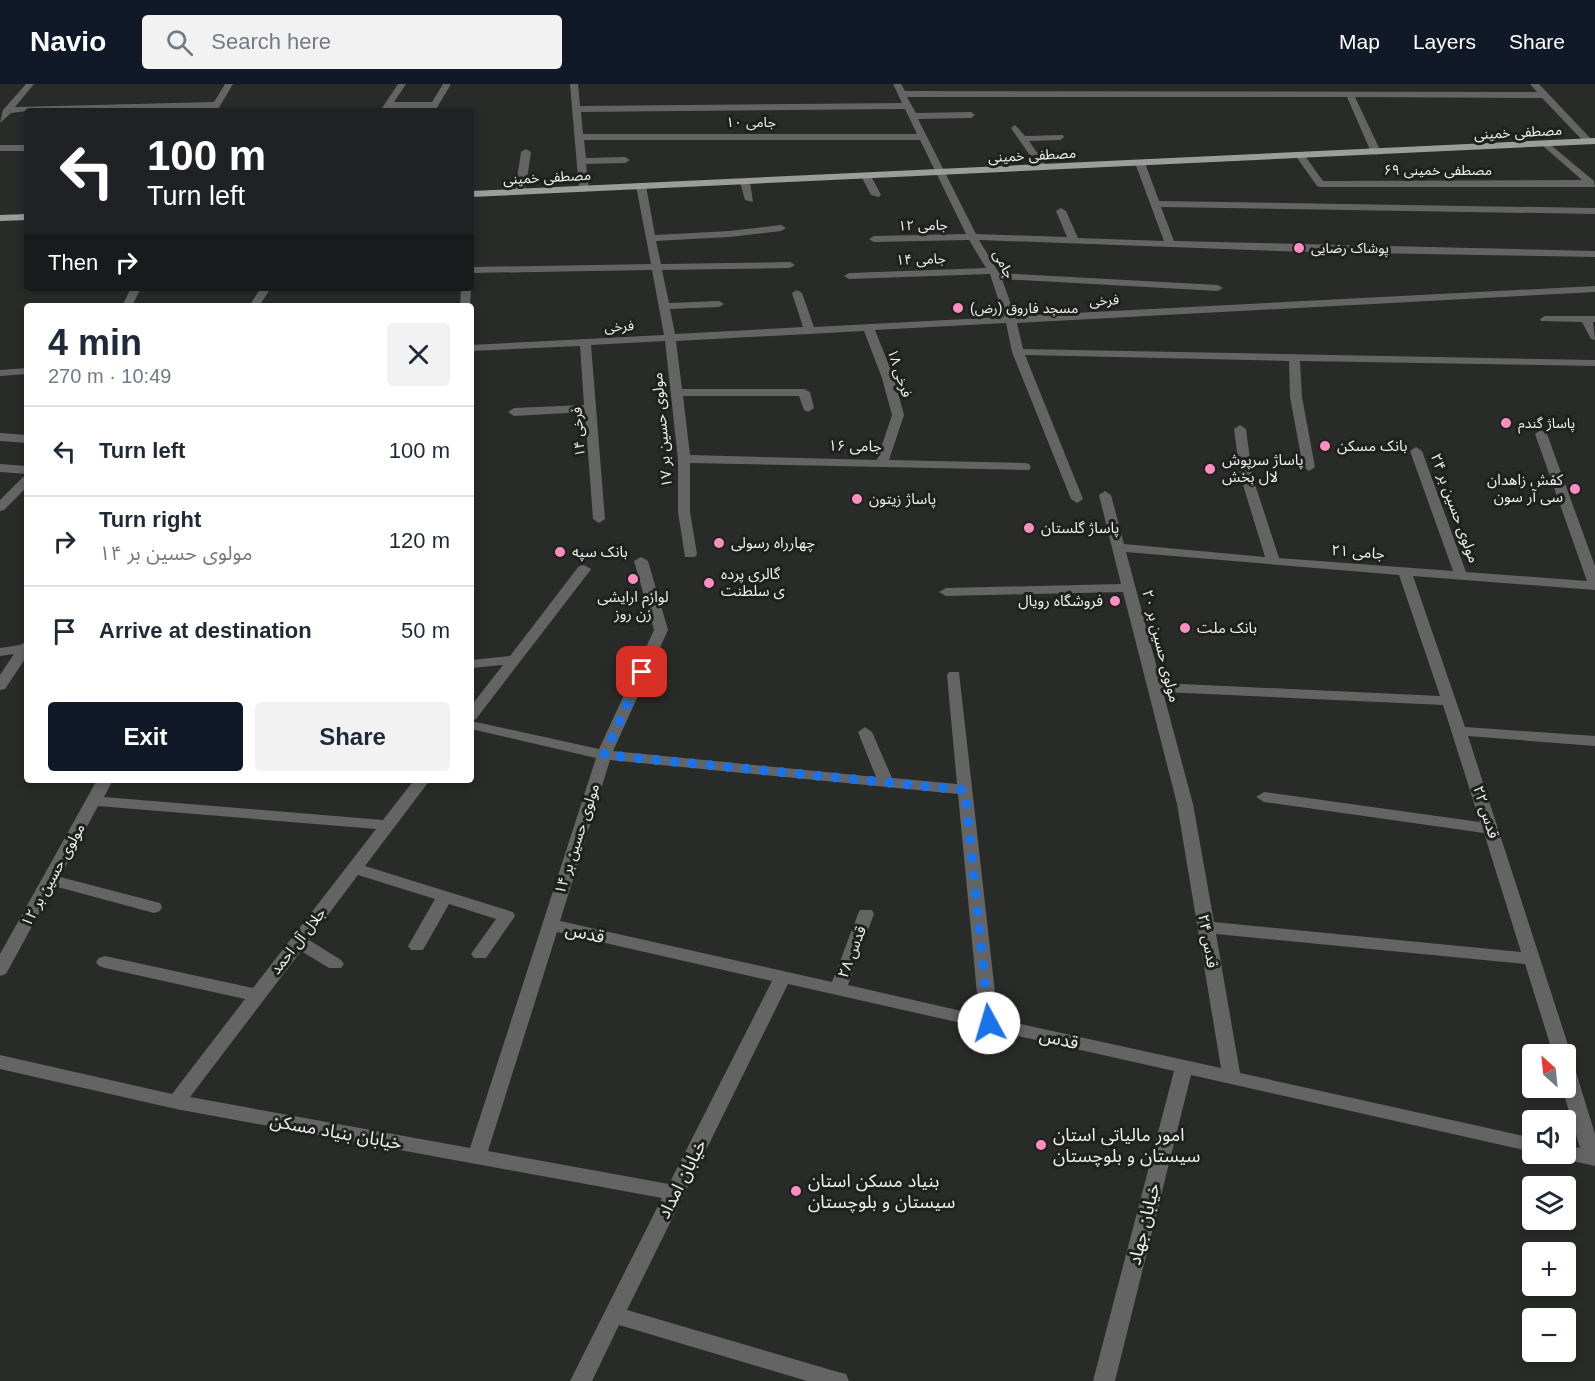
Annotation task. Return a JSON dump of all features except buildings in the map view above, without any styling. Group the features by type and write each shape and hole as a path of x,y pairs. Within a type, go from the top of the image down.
{"main road":[{"name":"مصطفی خمینی","path":"474,194 1592,142"},
{"path":"0,218 24,217"}],"street":[{"path":"0,120 30,84"},
{"path":"215,108 229,84"},
{"path":"386,108 402,84"},
{"path":"386,108 432,108 447,84"},
{"path":"574,84 584,189"},
{"name":"جامی","path":"897,84 972,237 995,274 1011,320 1018,352 1077,499"},
{"path":"1078,84 1080,94"},
{"path":"1534,84 1592,142"},
{"path":"902,94 1544,95"},
{"path":"1350,95 1376,152"},
{"path":"576,109 908,106"},
{"path":"7,110 24,110"},
{"path":"913,116 971,116"},
{"path":"1015,128 1043,168"},
{"name":"جامی ۱۰","path":"579,137 923,137"},
{"path":"1023,139 1060,137"},
{"path":"1546,144 1593,185"},
{"path":"0,148 24,148"},
{"path":"520,192 526,152"},
{"name":"مصطفی خمینی ۶۹","path":"1300,155 1320,184 1593,185"},
{"path":"581,161 625,160"},
{"path":"1140,163 1170,244"},
{"path":"866,176 876,195"},
{"path":"745,182 750,200"},
{"name":"مولوی حسین بر ۱۷","path":"641,186 670,338 684,459 684,512 690,554"},
{"path":"1155,204 1595,211"},
{"path":"1061,211 1074,241"},
{"path":"651,238 729,234 781,228"},
{"name":"جامی ۱۲","path":"874,239 972,237 1307,249 1595,254"},
{"path":"474,270 790,266"},
{"name":"جامی ۱۴","path":"849,276 995,274 1218,288"},
{"name":"فرخی","path":"474,348 1595,290"},
{"path":"797,293 810,330"},
{"path":"664,306 719,304"},
{"path":"1545,319 1590,319 1595,337"},
{"name":"فرخی ۱۸","path":"868,327 888,378 898,415 882,463"},
{"name":"فرخی ۱۴","path":"585,342 599,519"},
{"path":"1018,352 1595,363"},
{"path":"1294,357 1296,397 1309,467"},
{"path":"0,373 24,371"},
{"path":"675,393 804,392 808,408"},
{"path":"514,412 592,408"},
{"path":"1240,429 1246,476 1273,562"},
{"path":"1541,434 1595,585"},
{"path":"0,437 24,439"},
{"name":"مولوی حسین بر ۲۴","path":"1416,451 1461,576"},
{"name":"جامی ۱۶","path":"684,459 1025,466"},
{"path":"0,468 24,470"},
{"path":"0,507 24,483"},
{"name":"مولوی حسین بر ۲۰","path":"1105,495 1185,804"},
{"name":"جامی ۲۱","path":"1119,547 1273,562 1595,585"},
{"name":"مولوی حسین بر ۱۴","path":"477,1157 604,755 661,630 641,561"},
{"path":"474,712 584,569"},
{"name":"قدس ۲۲","path":"1405,572 1491,829 1559,1044"},
{"path":"946,592 1130,588"},
{"path":"0,652 24,646"},
{"path":"0,686 24,649"},
{"path":"474,664 514,660"},
{"path":"954,675 989,1023"},
{"path":"1155,687 1449,701"},
{"path":"474,726 604,755 965,790"},
{"path":"1459,731 1595,741"},
{"path":"865,732 886,782"},
{"name":"مولوی حسین بر ۱۲","path":"0,970 103,783"},
{"name":"جلال آل احمد","path":"176,1102 420,783"},
{"path":"1264,797 1491,829"},
{"path":"94,801 387,825"},
{"name":"قدس ۲۴","path":"1185,804 1232,1078"},
{"path":"354,868 507,916 480,954"},
{"path":"51,880 154,908"},
{"path":"417,946 444,897"},
{"name":"قدس ۲۸","path":"838,989 866,914"},
{"name":"قدس","path":"550,925 1522,1143"},
{"path":"1205,927 1533,959"},
{"path":"298,941 335,964"},
{"path":"105,962 256,995"},
{"name":"خیابان امداد","path":"581,1381 783,977"},
{"name":"خیابان بنیاد مسکن","path":"0,1062 176,1102 675,1193"},
{"name":"خیابان جهاد","path":"1104,1381 1185,1067"},
{"path":"1575,1098 1594,1159 1576,1155"},
{"path":"614,1315 838,1381"}],"place":[{"name":"پوشاک رضایی","path":"1299,248"},
{"name":"مسجد فاروق (رض)","path":"958,308"},
{"name":"پاساژ گندم","path":"1506,423"},
{"name":"بانک مسکن","path":"1325,446"},
{"name":"پاساژ سرپوش لال بخش","path":"1210,469"},
{"name":"کفش زاهدان سی آر سون","path":"1575,489"},
{"name":"پاساژ زیتون","path":"857,499"},
{"name":"پاساژ گلستان","path":"1029,528"},
{"name":"چهارراه رسولی","path":"719,543"},
{"name":"بانک سپه","path":"560,552"},
{"name":"لوازم ارایشی زن روز","path":"633,579"},
{"name":"گالری پرده ی سلطنت","path":"709,583"},
{"name":"فروشگاه رویال","path":"1115,601"},
{"name":"بانک ملت","path":"1185,628"},
{"name":"امور مالیاتی استان سیستان و بلوچستان","path":"1041,1145"},
{"name":"بنیاد مسکن استان سیستان و بلوچستان","path":"796,1191"}],"route":[{"path":"642,672 604,755 965,790 989,1023"}]}
